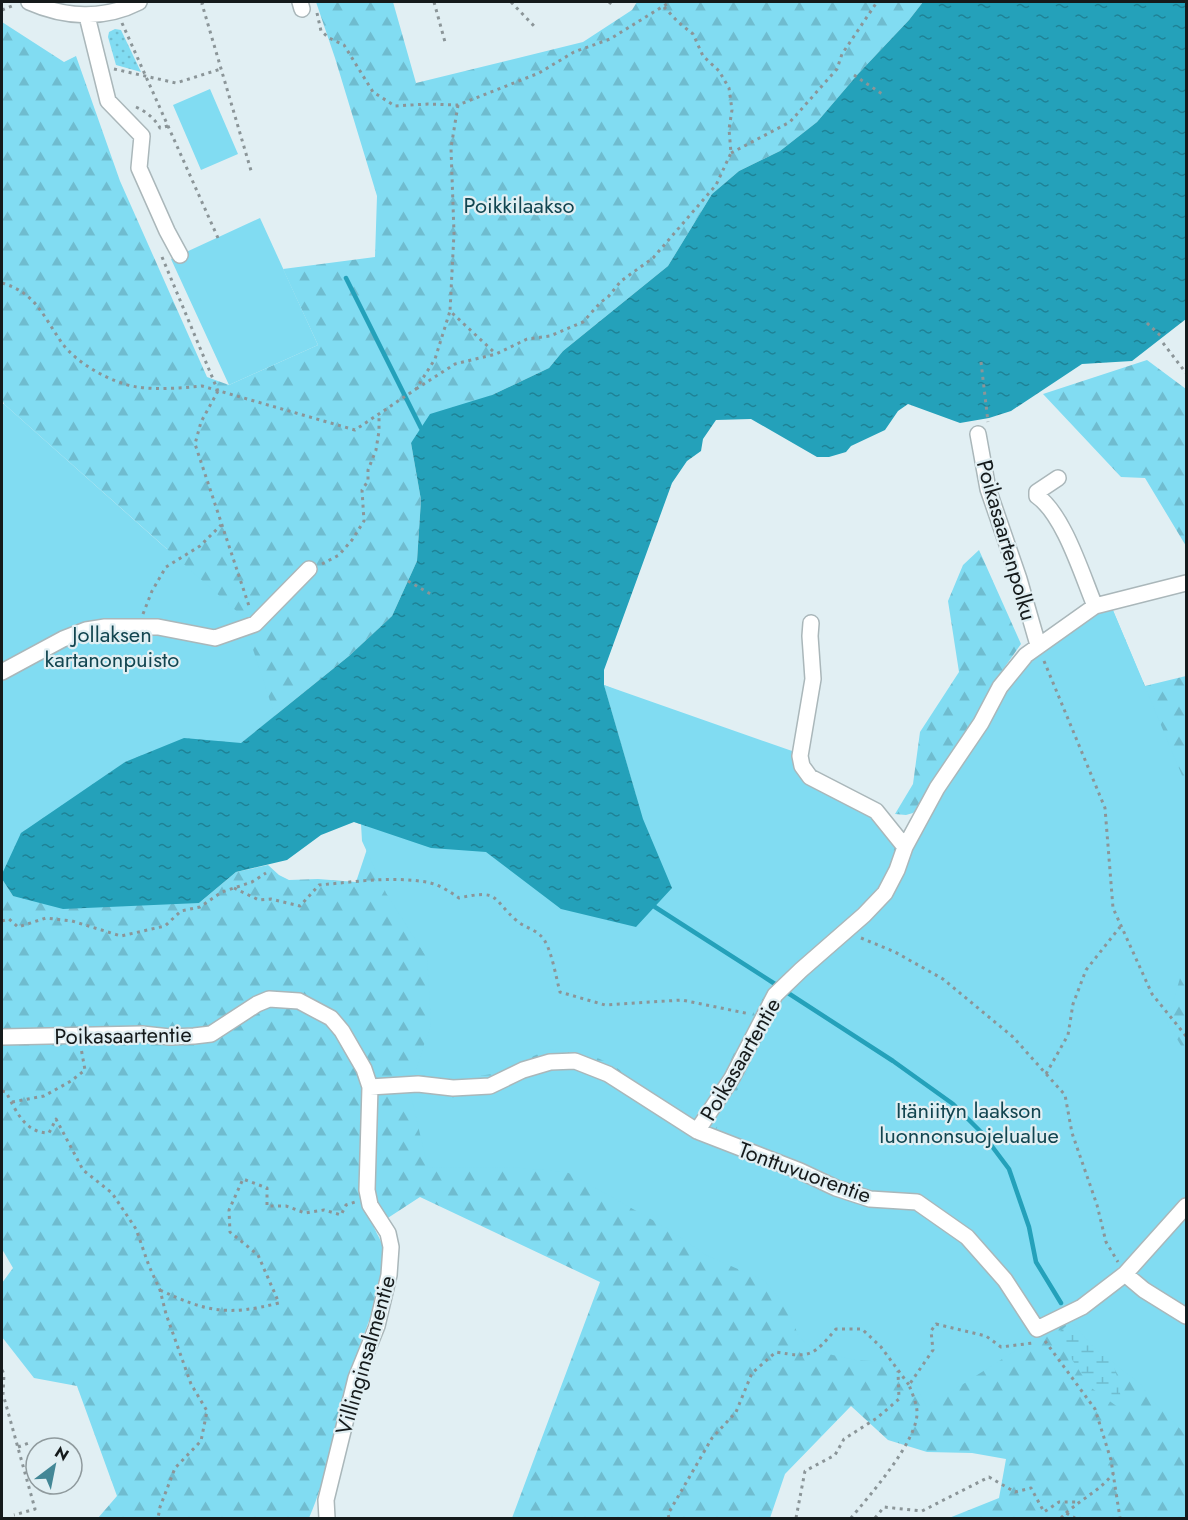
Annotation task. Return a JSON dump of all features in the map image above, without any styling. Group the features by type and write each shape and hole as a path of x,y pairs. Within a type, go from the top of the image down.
{"street":[{"path":"29,2 61,12 87,15 106,14 139,2"},
{"path":"87,15 108,101 142,136 139,168 180,255"},
{"name":"Poikasaartenpolku","path":"983,429 988,489 1019,579 1038,645"},
{"path":"1058,478 1037,492 1037,496 1046,503 1060,525 1095,606"},
{"path":"2,672 63,639 86,630 105,627 158,627 215,638 255,624 309,568"},
{"name":"Poikasaartentie","path":"2,1037 142,1034 170,1037 211,1034 257,1004 269,999 299,1001 331,1018 342,1031 364,1069 370,1087 418,1084 453,1088 490,1086 523,1070 550,1062 576,1061 608,1074 697,1131 732,1078 775,995 885,893 897,870 905,847 937,788 981,723 1000,687 1026,655 1095,606 1186,583"},
{"path":"811,623 813,680 800,756 802,766 810,777 876,811 905,847"},
{"name":"Villinginsalmentie","path":"327,1518 326,1500 356,1378 377,1326 390,1275 391,1247 388,1233 370,1206 367,1190 370,1087"},
{"name":"Tonttuvuorentie","path":"697,1131 800,1171 836,1188 870,1199 917,1202 968,1237 1005,1280 1037,1329"},
{"path":"1037,1329 1082,1307 1125,1274 1186,1206"},
{"path":"1125,1274 1144,1290 1186,1316"}],"path":[{"path":"2,10 12,6 14,2"},
{"path":"203,2 252,174"},
{"path":"434,2 446,42"},
{"path":"511,2 534,26"},
{"path":"609,2 614,6"},
{"path":"306,6 321,31 329,38 344,45 373,92 395,106 458,105 539,73 574,52 610,39 670,2"},
{"path":"731,153 789,122 837,69 842,54 877,2"},
{"path":"2,283 11,286 37,303 64,345 94,371 136,387 202,386 355,430 455,364 496,354 527,339 550,336 582,322 621,281 653,258 716,185 731,153 729,129 732,110 729,88 719,71 703,56 693,34 664,7"},
{"path":"121,21 190,174 205,214 218,238"},
{"path":"114,69 176,83 222,69"},
{"path":"854,75 882,94"},
{"path":"129,104 144,111 160,128 168,126"},
{"path":"416,389 435,358 450,311 454,233 451,148 458,105"},
{"path":"185,176 190,174"},
{"path":"160,252 218,391"},
{"path":"450,311 496,354"},
{"path":"1147,323 1162,338"},
{"path":"1163,343 1186,373"},
{"path":"981,362 983,429"},
{"path":"218,391 201,422 195,444 255,624"},
{"path":"309,568 339,555 364,521 362,490 368,481 368,470 379,431 379,415"},
{"path":"140,627 141,618 152,591 166,567 200,546 222,524"},
{"path":"408,581 434,597"},
{"path":"1038,645 1106,808 1113,908 1120,927 1152,994 1186,1036"},
{"path":"2,921 9,919 18,927 46,918 63,920 121,936 165,926 181,911 200,907 222,892 252,882 266,873"},
{"path":"234,888 259,900 271,899 300,906 319,885 380,880 427,882 444,888 459,898 478,894 496,897 517,921 542,936 550,954 560,992 605,1005 682,1000 764,1016"},
{"path":"1046,1074 1068,1035 1073,1004 1086,970 1120,927"},
{"path":"845,931 895,952 943,979 1013,1037 1065,1095 1072,1133 1097,1205 1106,1242 1125,1274"},
{"path":"12,1102 44,1096 85,1070 84,1055 76,1035"},
{"path":"2,1091 6,1092 21,1120 39,1133 49,1133 56,1119 82,1170 112,1193 136,1229 148,1266 160,1290 166,1314 191,1384 207,1412 201,1441 175,1468 158,1518"},
{"path":"160,1290 188,1303 215,1311 249,1311 279,1303 258,1255 230,1232 229,1210 243,1179 267,1188 267,1206 286,1206 305,1213 324,1210 341,1215 346,1204 369,1198"},
{"path":"909,1385 933,1350 930,1331 936,1324 986,1336 1002,1347 1047,1344"},
{"path":"669,1518 668,1514 712,1438 736,1412 752,1373 776,1352 802,1356 819,1349 836,1329 862,1329 881,1347 909,1385 917,1412 914,1429 901,1453 851,1518"},
{"path":"1037,1329 1095,1408 1112,1460 1120,1518"},
{"path":"796,1518 805,1471 835,1455 844,1439 877,1418 899,1399 898,1369"},
{"path":"2,1370 4,1374 2,1394 35,1509 14,1515"},
{"path":"18,1447 24,1445"},
{"path":"1061,1518 1079,1502 1101,1488 1113,1473"},
{"path":"875,1518 884,1508 922,1511 989,1477 1015,1492 1031,1488 1044,1512 1059,1502 1079,1502"},
{"path":"1066,1513 1075,1518"}],"green space":[{"name":"Poikkilaakso","path":"316,2 393,2 416,83 583,42 632,10 637,2 923,2 817,122 780,151 739,171 712,194 668,266 563,351 549,368 492,395 411,443 421,500 417,561 392,616 349,656 241,743 125,762 86,790 2,874 2,792 167,549 4,404 2,398 2,22 64,62 76,56 120,181 207,377 229,385 318,345 283,269 375,257 377,196"},
{"path":"115,29 121,30 141,72 116,65 108,37 109,32"},
{"path":"210,89 238,154 201,170 173,105"},
{"path":"260,218 318,345 229,385 171,259"},
{"path":"1147,360 1186,389 1186,546 1145,478 1121,477 1043,394"},
{"name":"Jollaksen kartanonpuisto","path":"2,404 242,616 275,716 241,743 184,738 125,762 21,833 2,874"},
{"path":"979,550 1021,644 995,681 968,729 928,787 918,808 906,815 895,814 913,784 920,732 959,672 948,601 963,565"},
{"path":"1112,608 1145,686 1186,676 1186,1518 949,1518 999,1498 1006,1459 972,1453 927,1452 888,1440 851,1406 785,1474 770,1518 512,1518 600,1282 420,1197 374,1227 384,1250 380,1285 353,1365 326,1468 309,1518 98,1518 117,1496 77,1386 34,1378 2,1337 2,1283 13,1268 2,1249 2,879 13,896 199,903 236,872 268,865 289,880 318,879 356,882 374,828 643,819 604,685 795,762 888,829 894,846 911,852 917,840"},
{"name":"Itäniityn laakson luonnonsuojelualue","path":"1112,608 1186,785 1186,958 1167,1022 1186,1054 1186,1435 1148,1396 1142,1385 1094,1348 1068,1317 927,1407 913,1382 886,1362 855,1360 815,1351 799,1337 787,1308 765,1281 706,1255 665,1227 567,1172 509,1167 428,1168 411,1096 450,1098 480,1095 550,1068 574,1069 614,1082 715,1131 783,999 900,874 931,807 1002,699 1030,661 1097,612"},
{"path":"604,685 795,752 795,762 873,814 888,829 894,846 893,860 884,879 863,902 790,965 756,1007 727,1068 704,1107 689,1111 640,1084 611,1064 595,1057 550,1049 492,1074 465,1078 414,1075 431,1024 427,958 386,893 362,841 361,824 354,822 636,795"},
{"path":"1081,1313 1109,1348 1119,1384 1122,1410 1090,1387 1056,1335"}],"water":[{"path":"923,2 1186,2 1186,319 1132,361 1082,364 1011,411 960,423 908,404 898,411 885,430 851,446 846,452 829,457 817,457 751,419 716,420 703,439 701,451 687,461 672,483 604,670 604,685 643,819 672,888 636,927 561,909 486,852 431,848 354,822 321,835 287,860 236,872 199,903 63,909 13,896 2,879 2,874 21,833 125,762 184,738 241,743 349,656 392,616 417,561 421,500 411,443 430,414 492,395 549,368 563,351 668,266 712,194 739,171 780,151 817,122"}],"waterway":[{"path":"346,278 421,428"},
{"path":"655,907 775,984"},
{"path":"788,993 893,1061 953,1104 982,1133 1009,1169 1029,1227 1036,1262 1061,1303"}]}
